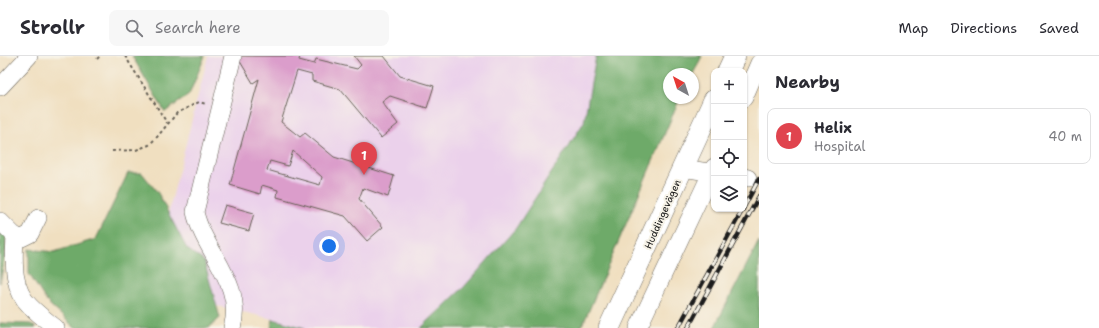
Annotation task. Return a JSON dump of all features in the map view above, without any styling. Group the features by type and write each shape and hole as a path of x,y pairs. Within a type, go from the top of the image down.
{"main road":[{"path":"729,68 735,56"},
{"name":"Huddingevägen","path":"610,328 712,104"}],"street":[{"path":"232,328 234,301 229,282 198,226 195,212 233,56"},
{"path":"0,87 22,59"},
{"path":"747,91 759,63"},
{"path":"683,168 711,171"},
{"path":"638,328 711,175"},
{"path":"0,221 15,236 22,238 30,234 38,218"},
{"path":"15,236 14,264 18,286 29,305 56,328"}],"path":[{"path":"96,59 100,56"},
{"path":"125,56 167,123"},
{"path":"112,151 136,150 149,145 177,113 199,102"}],"shaded area":[{"path":"208,56 596,56 584,122 516,228 464,287 421,328 305,328 149,290"}],"green space":[{"path":"132,56 205,56 189,95 165,112"},
{"path":"596,56 702,56 696,68 663,68 663,104 677,104 584,322 579,328 421,328 464,287 516,228 584,122"},
{"path":"128,173 142,173 158,193 187,249 204,261 220,318 209,328 75,328 47,302 29,274 29,249 54,252 96,239"},
{"path":"0,230 6,235 6,250 0,283"},
{"path":"759,241 759,328 714,328"},
{"path":"273,319 305,328 271,328"},
{"path":"0,323 31,324 36,328 0,328"}],"building":[{"path":"241,56 300,56 299,60 314,64 316,59 357,69 361,65 354,56 384,56 400,76 434,86 427,108 390,96 382,102 398,124 381,138 340,89 312,81 312,75 297,71 281,122 300,137 305,133 334,157 394,176 388,197 363,188 359,199 383,227 367,241 345,216 277,197 278,190 262,185 260,194 230,185 259,79 253,83 238,58","holes":["293,151 322,177 320,185 267,170 270,161 288,166"]},
{"path":"225,205 254,213 249,231 219,223"}],"railway":[{"path":"747,201 759,179"},
{"path":"688,328 759,196"},
{"path":"678,328 741,212"}],"place":[{"name":"Helix","path":"364,175"}]}
